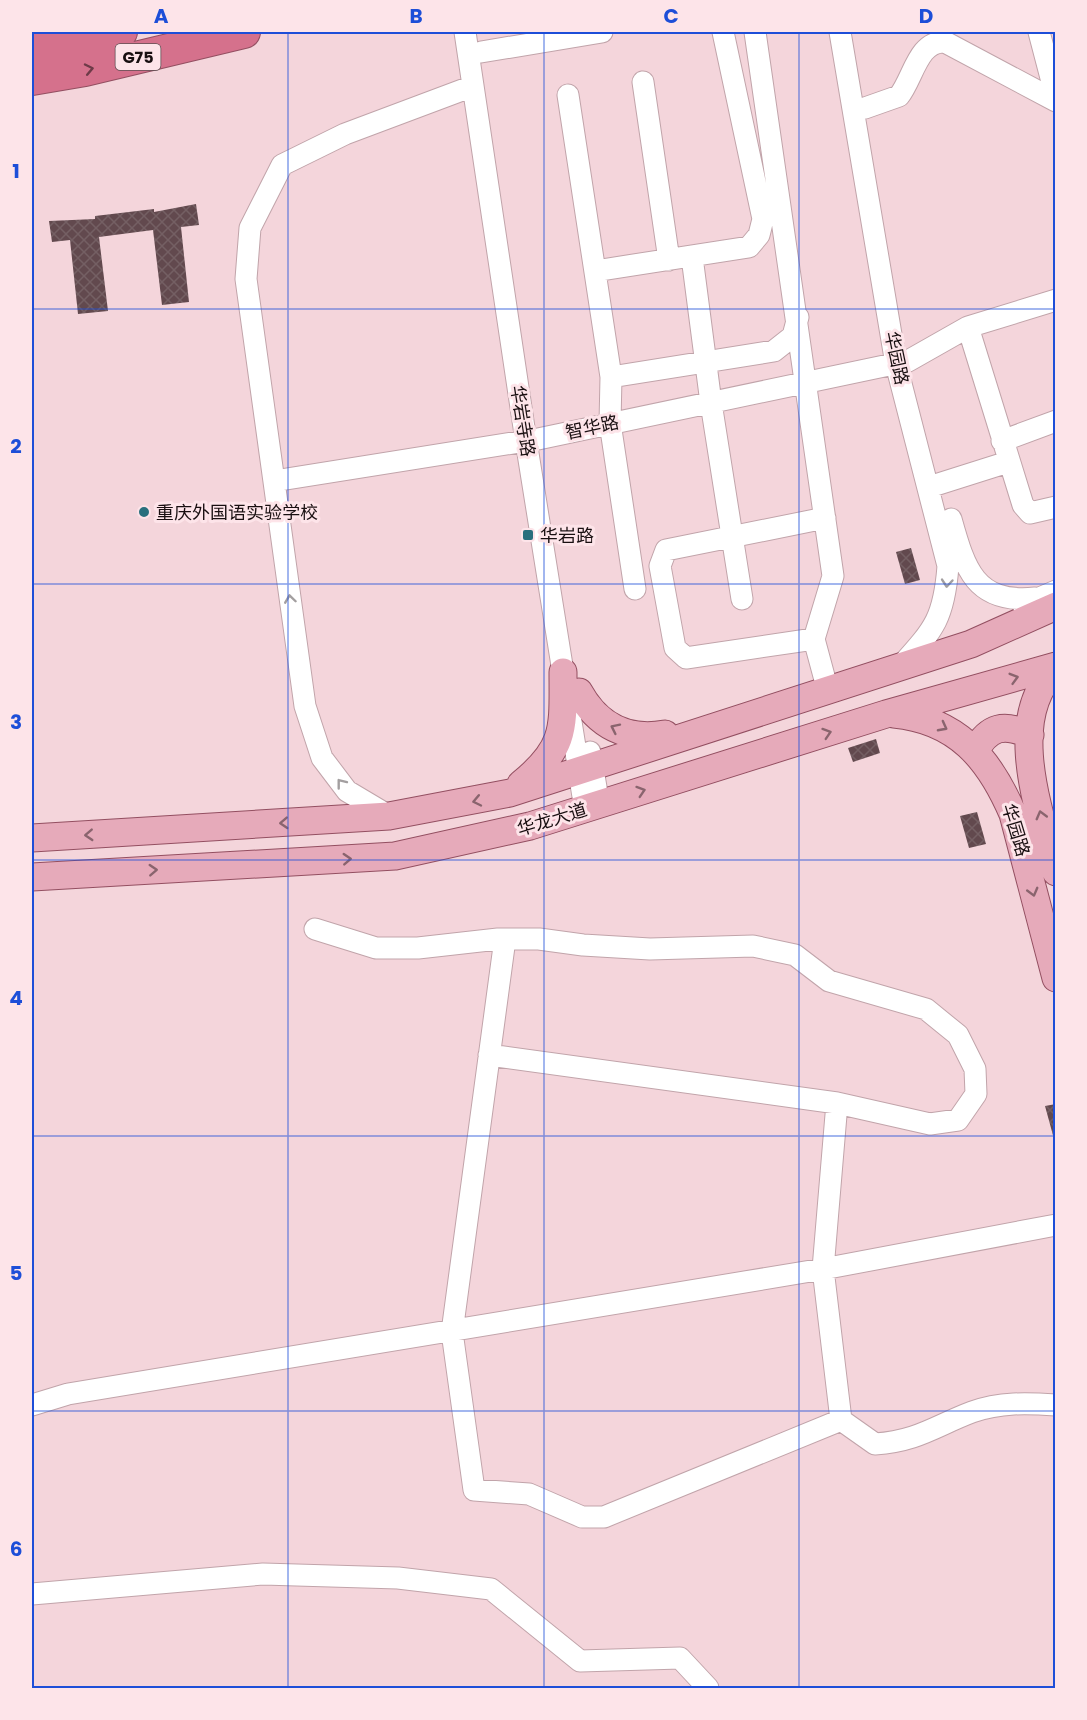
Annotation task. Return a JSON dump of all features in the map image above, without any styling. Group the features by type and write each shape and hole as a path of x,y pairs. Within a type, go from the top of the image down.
{"highway":[{"name":"G75","path":"32,47 121,32"},
{"name":"G75","path":"32,79 85,70 244,32"}],"main road":[{"name":"华龙大道","path":"32,838 389,816 510,793 970,644 1045,602"},
{"name":"华龙大道","path":"32,877 395,856 479,839 592,807 886,714 1056,668"},
{"name":"华园路","path":"1056,668 1036,694 1031,715 1030,735 1033,783 1056,872"},
{"path":"571,682 595,716 629,735 638,737 734,722"},
{"path":"510,793 537,771 554,750 571,682"},
{"name":"华园路","path":"886,714 915,716 936,723 956,735 975,751 1002,788 1013,814 1056,978"},
{"path":"975,751 982,737 993,730 1005,727 1030,735"}],"street":[{"name":"华岩寺路","path":"465,32 592,807"},
{"path":"479,42 602,32"},
{"path":"595,271 750,247 759,235 763,219 723,32"},
{"path":"755,32 798,316 805,383 833,576 814,639 828,691"},
{"name":"华园路","path":"840,32 902,362 935,485 948,566 946,596 933,630 899,668"},
{"name":"华园路","path":"852,32 902,362"},
{"path":"1039,32 1056,97"},
{"path":"865,108 899,96 925,48 936,41 945,42 1056,101"},
{"name":"华岩寺路","path":"479,42 532,440"},
{"path":"643,82 669,260"},
{"path":"389,816 347,791 322,758 305,706 246,279 249,228 282,165 345,134 473,86"},
{"path":"568,95 611,377 610,423 635,589"},
{"path":"692,257 708,363 711,403 742,599"},
{"name":"智华路","path":"274,481 532,440 902,362 968,327 1056,300"},
{"path":"611,377 774,351 793,336 798,316"},
{"path":"968,327 1023,505 1030,513 1056,507"},
{"path":"1002,441 1056,421"},
{"path":"935,485 1008,462"},
{"name":"华园路","path":"935,485 974,577 999,597 1045,602"},
{"path":"814,639 686,658 675,648 660,566 666,550 825,518"},
{"name":"华龙大道","path":"1045,602 1056,591"},
{"path":"315,929 376,948 418,948 505,939 539,939 583,945 650,949 753,946 795,955 829,981 926,1009 958,1035 975,1069 976,1094 958,1120 930,1124 837,1103 489,1055"},
{"path":"505,939 452,1332 474,1490 529,1494 582,1517 604,1517 841,1420"},
{"path":"837,1103 823,1269 841,1420 875,1444 921,1436 973,1412 1015,1402 1056,1405"},
{"path":"32,1405 68,1394 823,1269 1056,1225"},
{"path":"32,1594 263,1574 398,1578 490,1589 580,1661 680,1658 708,1689"}],"building":[{"path":"196,204 199,225 181,227 189,302 162,305 153,230 99,237 108,311 78,314 70,240 52,242 49,221 95,219 95,216 154,209 154,212"},
{"path":"911,548 920,580 905,584 896,552"},
{"path":"876,739 880,753 853,762 848,748"},
{"path":"977,812 986,844 969,848 960,816"},
{"path":"1056,1104 1056,1138 1054,1139 1045,1106"}],"place":[{"name":"重庆外国语实验学校","path":"144,512"},
{"name":"华岩路","path":"528,535"}]}
